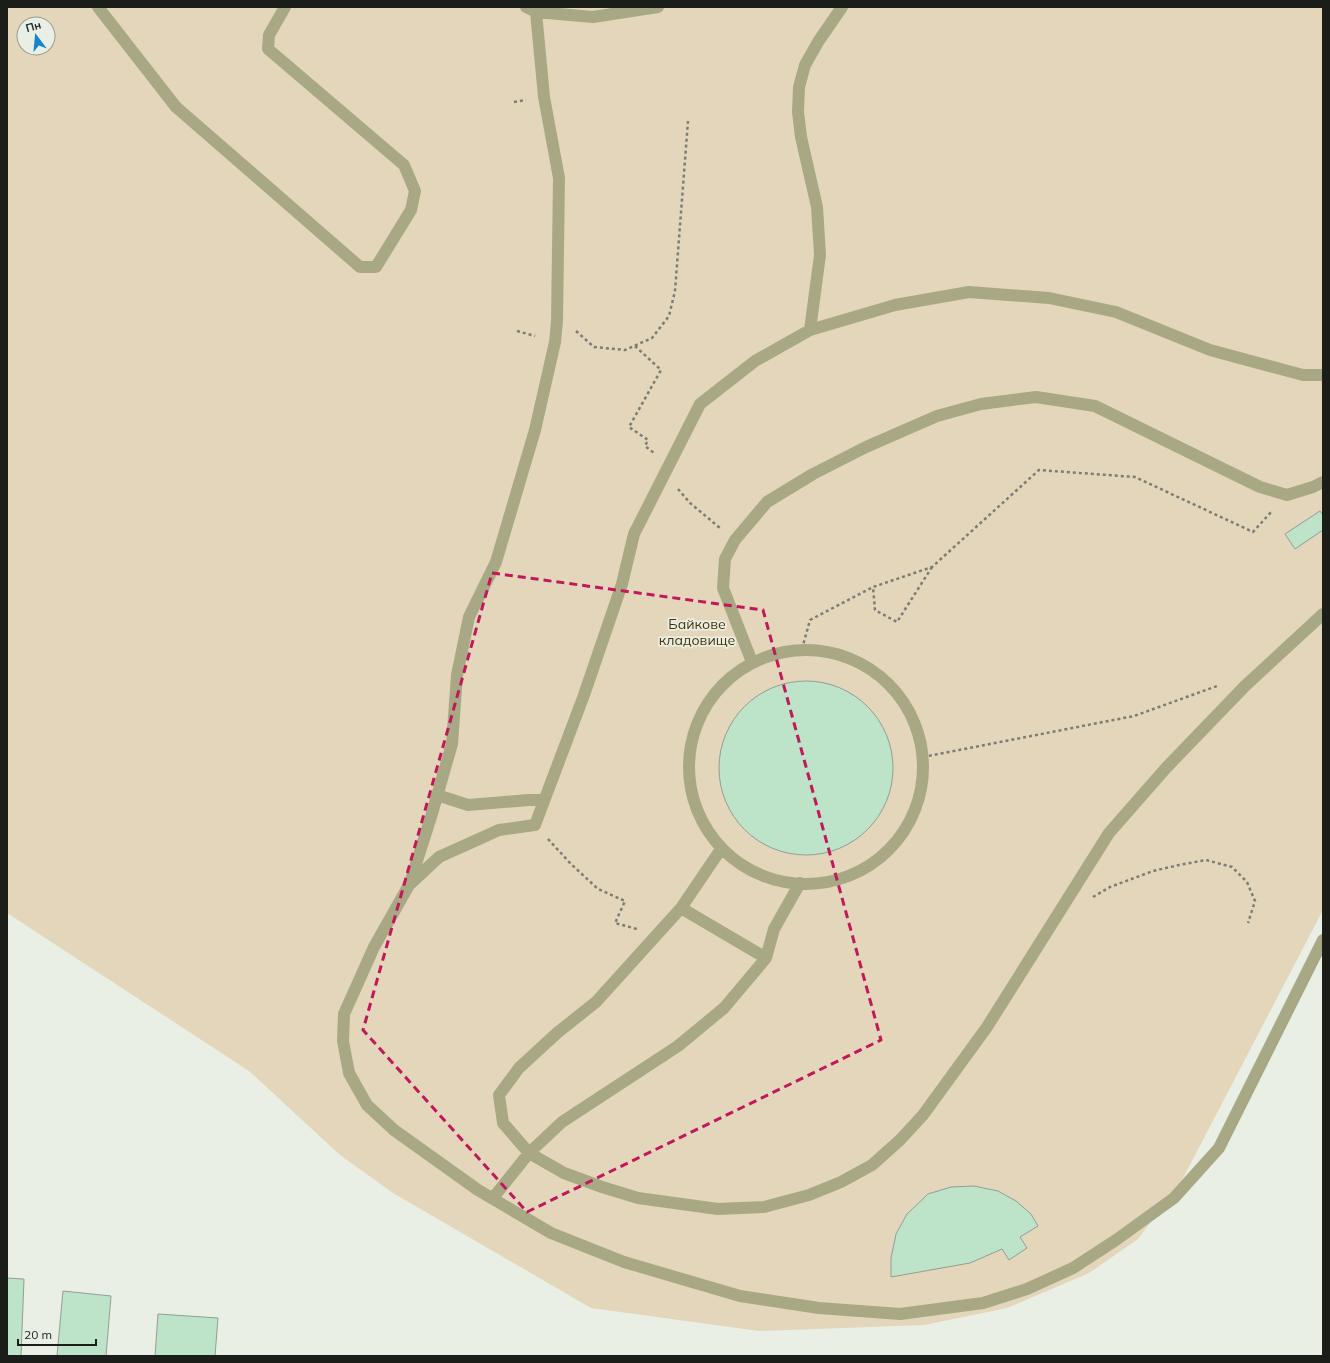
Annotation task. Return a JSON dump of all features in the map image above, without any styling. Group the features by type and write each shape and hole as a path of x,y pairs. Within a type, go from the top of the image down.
{"lane":[{"path":"98,7 176,107 360,267 376,267 411,210 415,191 404,165 268,49 269,36 285,7"},
{"path":"658,7 593,17 531,9 544,97 559,178 557,321 555,342 535,430 496,562 469,617 457,675 452,744 409,885 374,947 344,1014 343,1041 349,1073 366,1105 394,1130 492,1198 551,1233 624,1262 740,1296 819,1308 900,1314 983,1303 1027,1288 1073,1268 1116,1240 1174,1198 1220,1148 1323,940"},
{"path":"810,330 820,255 817,207 801,137 798,112 798,87 805,65 818,42 842,7"},
{"path":"409,885 439,857 499,830 535,825 584,695 622,584 634,534 700,404 755,361 810,330 895,305 969,292 1050,298 1116,312 1210,350 1303,375 1323,375"},
{"path":"752,662 724,588 725,559 735,540 766,502 806,478 866,447 937,416 981,404 1036,397 1095,406 1260,487 1287,495 1313,487 1323,482"},
{"path":"722,849 681,908 596,1002 557,1033 519,1068 499,1095 503,1123 528,1153 564,1173 609,1190 638,1198 718,1209 764,1207 809,1195 841,1182 872,1165 900,1140 923,1115 987,1027 1109,833 1166,768 1245,686 1323,614"},
{"path":"802,650 837,654 870,668 896,692 914,722 923,757 920,793 907,826 884,854 854,874 820,883 784,882 750,870 722,849 700,819 689,784 689,748 701,713 722,684 752,662 776,653 802,650"},
{"path":"437,795 468,805 544,800"},
{"path":"492,1198 528,1153 562,1122 678,1046 724,1008 766,958 774,929 800,882"},
{"path":"681,908 766,958"}],"path":[{"path":"574,330 594,347 625,350 652,338 669,316 675,291 688,121"},
{"path":"635,346 661,370 629,427 648,440 645,446 654,453"},
{"path":"873,587 875,610 897,622 932,568 1039,470 1135,477 1253,532 1287,495"},
{"path":"690,503 715,523"},
{"path":"802,650 810,620 873,587 932,568"},
{"path":"923,757 1134,716 1222,684"},
{"path":"553,845 571,864 598,888 625,901 615,923 638,929"},
{"path":"1091,899 1110,887 1153,871 1206,860 1232,867 1247,882 1255,901 1248,923"}],"highlighted area":[{"path":"492,573 763,610 881,1040 527,1212 363,1030"}],"green space":[{"name":"Байкове кладовище","path":"7,7 1323,7 1323,910 1181,1182 1138,1239 1089,1273 1007,1308 924,1325 759,1331 591,1308 393,1193 340,1155 249,1071 7,913"}],"building":[{"path":"1320,511 1323,515 1323,530 1295,549 1285,534"},
{"path":"806,681 823,683 847,691 861,701 873,713 883,727 889,743 893,768 891,785 883,809 873,823 861,835 847,845 831,851 806,855 789,853 765,845 751,835 739,823 729,809 723,793 719,768 721,751 729,727 739,713 751,701 765,691 781,685"},
{"path":"974,1186 998,1191 1016,1201 1031,1214 1038,1226 1020,1237 1027,1248 1009,1260 1002,1249 970,1263 891,1277 891,1258 896,1234 907,1214 928,1194 951,1187"},
{"path":"7,1278 24,1279 21,1356 7,1356"},
{"path":"63,1291 111,1296 106,1356 57,1356"},
{"path":"158,1314 218,1318 215,1356 155,1356"}]}
